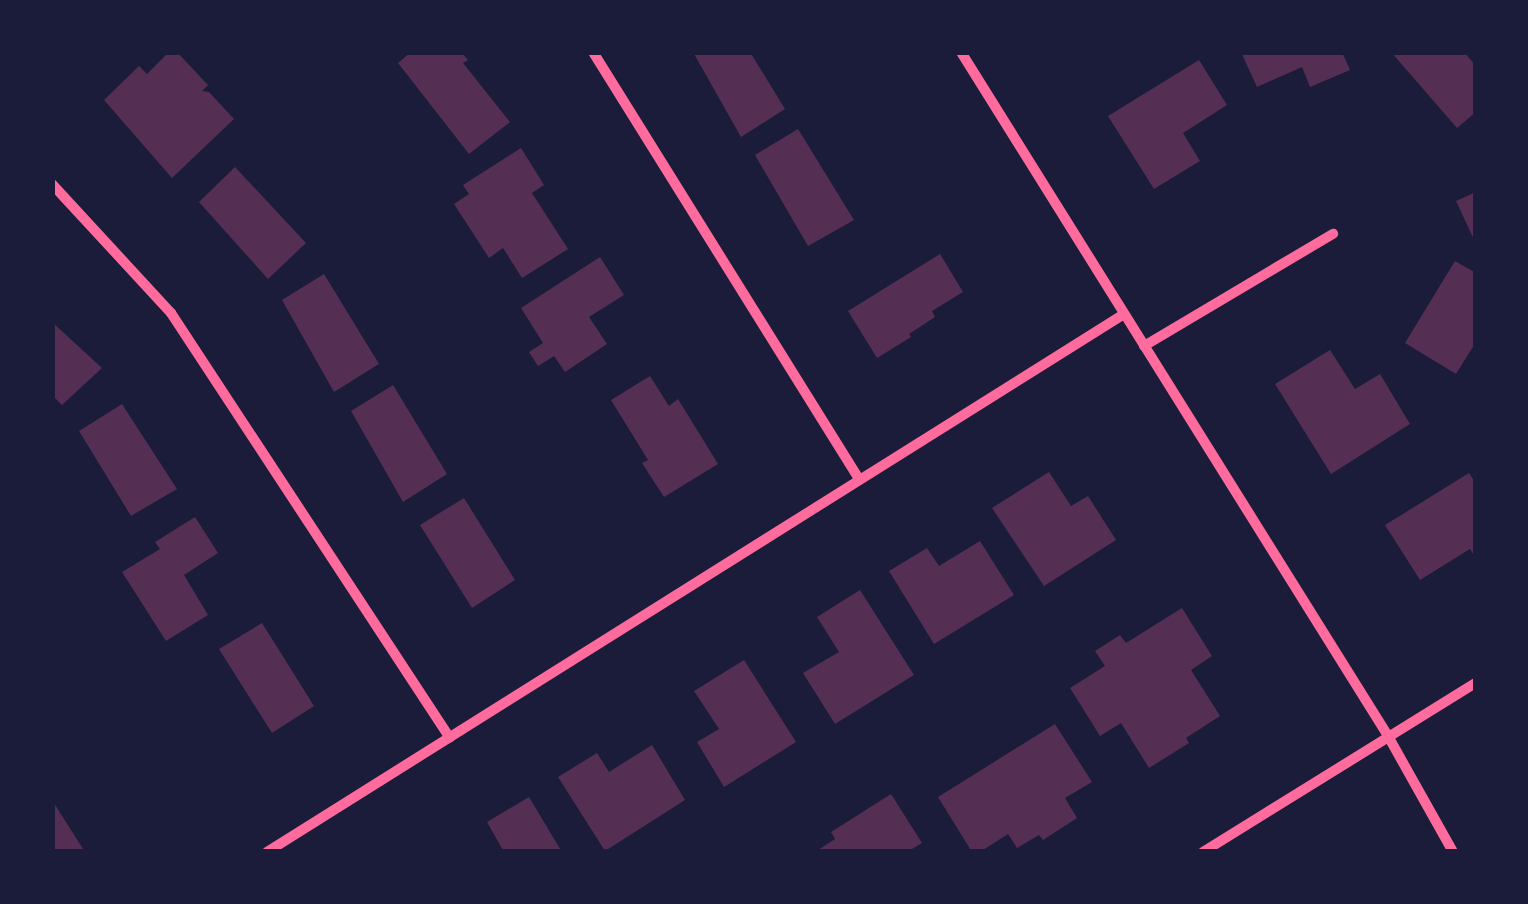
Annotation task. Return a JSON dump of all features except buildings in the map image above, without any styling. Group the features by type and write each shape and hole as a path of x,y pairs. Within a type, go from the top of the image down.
{"street":[{"path":"594,52 859,479"},
{"path":"961,52 1388,736 1453,852"},
{"path":"52,184 171,313 450,738"},
{"path":"1144,346 1333,234"},
{"path":"267,852 1124,314"},
{"path":"1204,852 1476,683"}]}
